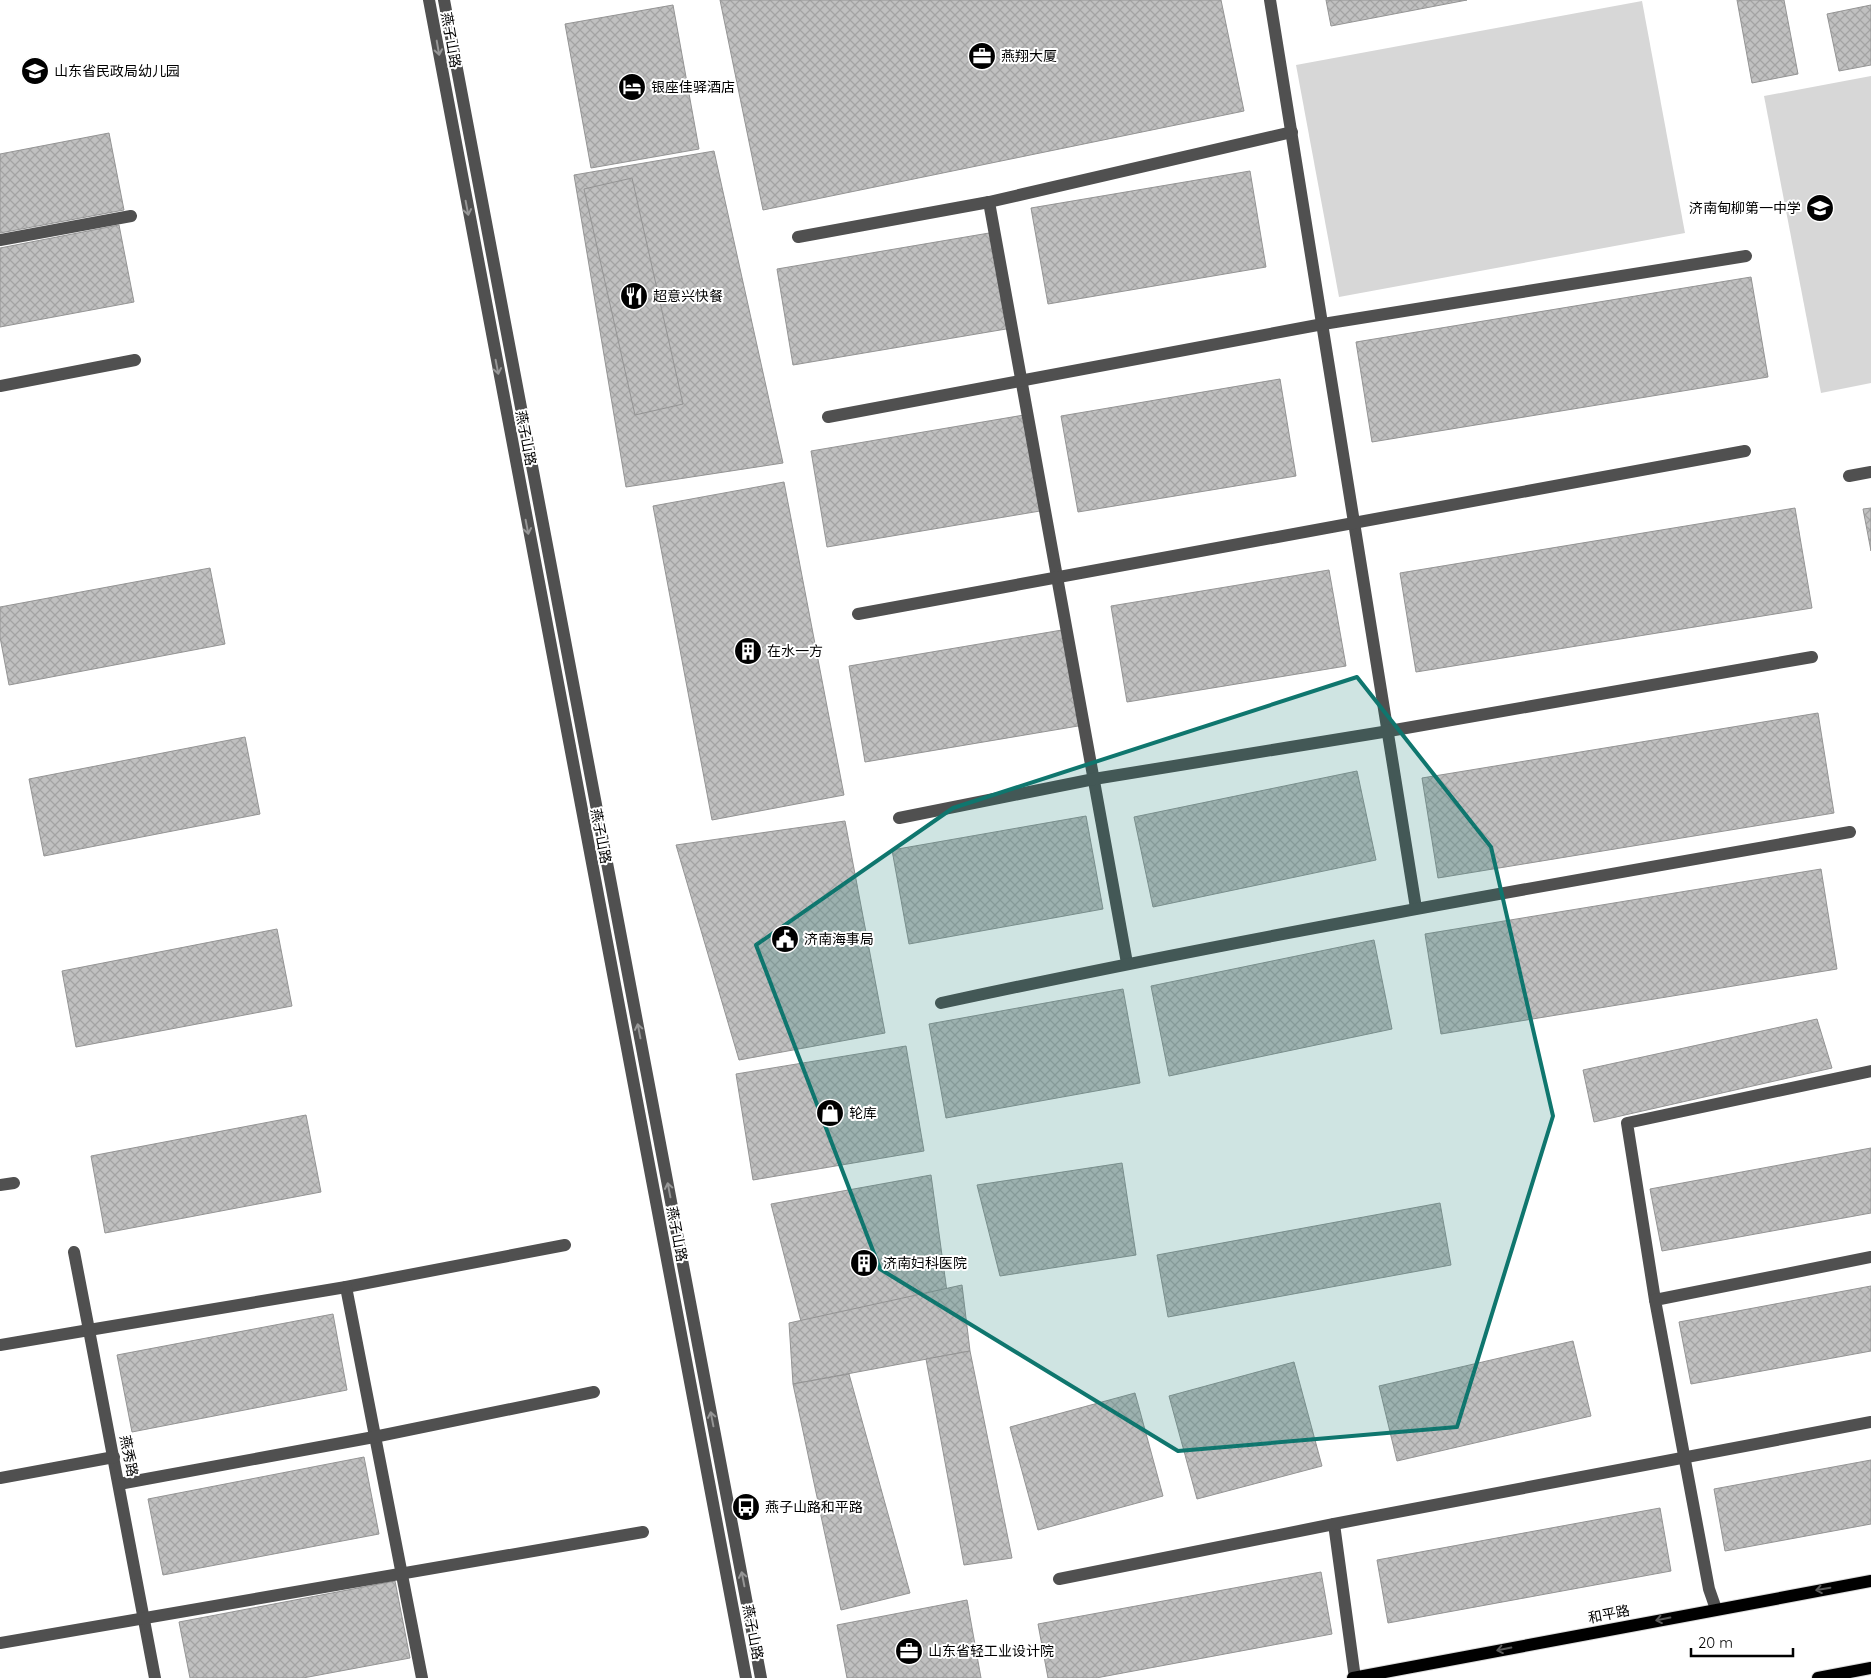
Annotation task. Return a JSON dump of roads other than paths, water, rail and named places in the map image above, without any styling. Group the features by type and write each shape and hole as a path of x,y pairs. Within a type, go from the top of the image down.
{"main road":[{"name":"和平路","path":"1354,1678 1871,1580"},
{"path":"1818,1678 1871,1668"}],"street":[{"name":"燕子山路","path":"429,0 746,1678"},
{"name":"燕子山路","path":"444,0 761,1678"},
{"path":"1270,0 1416,908"},
{"path":"798,237 989,202 1292,132"},
{"path":"989,202 1128,963"},
{"path":"0,240 131,216"},
{"path":"828,417 1323,324 1746,256"},
{"path":"0,386 135,360"},
{"path":"858,614 1745,451"},
{"path":"1849,476 1871,472"},
{"path":"899,818 1094,779 1389,731 1812,657"},
{"path":"941,1003 1128,963 1416,908 1850,832"},
{"path":"1716,1609 1709,1589 1655,1300 1627,1122 1871,1071"},
{"path":"0,1185 14,1183"},
{"path":"0,1345 346,1287 565,1245"},
{"name":"燕秀路","path":"74,1252 155,1678"},
{"path":"1655,1300 1871,1257"},
{"path":"346,1287 422,1678"},
{"path":"119,1484 374,1438 594,1392"},
{"path":"1059,1579 1334,1524 1871,1422"},
{"path":"0,1478 114,1457"},
{"path":"1334,1524 1354,1678"},
{"path":"0,1642 642,1532"}],"place":[{"name":"燕翔大厦","path":"982,56"},
{"name":"山东省民政局幼儿园","path":"35,71"},
{"name":"银座佳驿酒店","path":"632,87"},
{"name":"济南甸柳第一中学","path":"1820,208"},
{"name":"超意兴快餐","path":"634,296"},
{"name":"在水一方","path":"748,651"},
{"name":"济南海事局","path":"785,939"},
{"name":"轮库","path":"830,1113"},
{"name":"济南妇科医院","path":"864,1263"},
{"name":"燕子山路和平路","path":"746,1507"},
{"name":"山东省轻工业设计院","path":"909,1651"}]}
